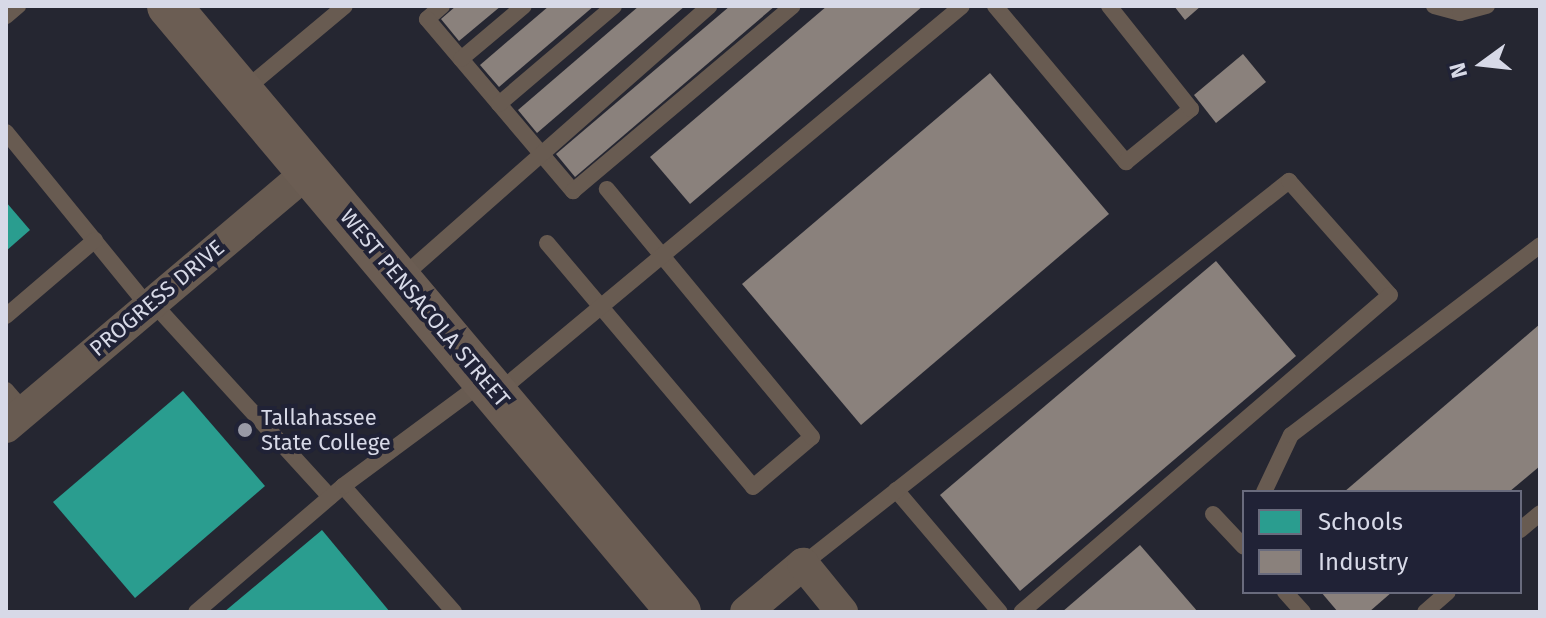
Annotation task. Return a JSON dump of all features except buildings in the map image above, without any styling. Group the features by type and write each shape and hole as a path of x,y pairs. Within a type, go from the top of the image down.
{"main road":[{"name":"WEST PENSACOLA STREET","path":"169,6 679,612"}],"street":[{"name":"PROGRESS DRIVE","path":"12,409 150,304 309,171"},
{"path":"746,612 803,564 842,612"}],"lane":[{"path":"6,16 18,6"},
{"path":"242,93 345,6"},
{"path":"442,6 427,19 573,191 793,6"},
{"path":"461,59 524,6"},
{"path":"499,104 614,6"},
{"path":"400,279 709,6"},
{"path":"196,612 336,491 491,387 601,307 962,6"},
{"path":"995,6 1126,162 1191,109 1109,6"},
{"path":"1434,6 1460,13 1487,6"},
{"path":"6,132 150,304 454,612"},
{"path":"803,564 1289,181 1390,295 1022,612"},
{"path":"547,243 753,487 812,437 607,189"},
{"path":"6,316 95,240"},
{"path":"1265,490 1291,435 1540,245"},
{"path":"896,490 1000,612"},
{"path":"1522,528 1540,513"},
{"path":"1213,514 1242,545"},
{"path":"1287,594 1303,612"},
{"path":"1425,612 1446,594"}],"place":[{"name":"Tallahassee State College","path":"245,430"}]}
